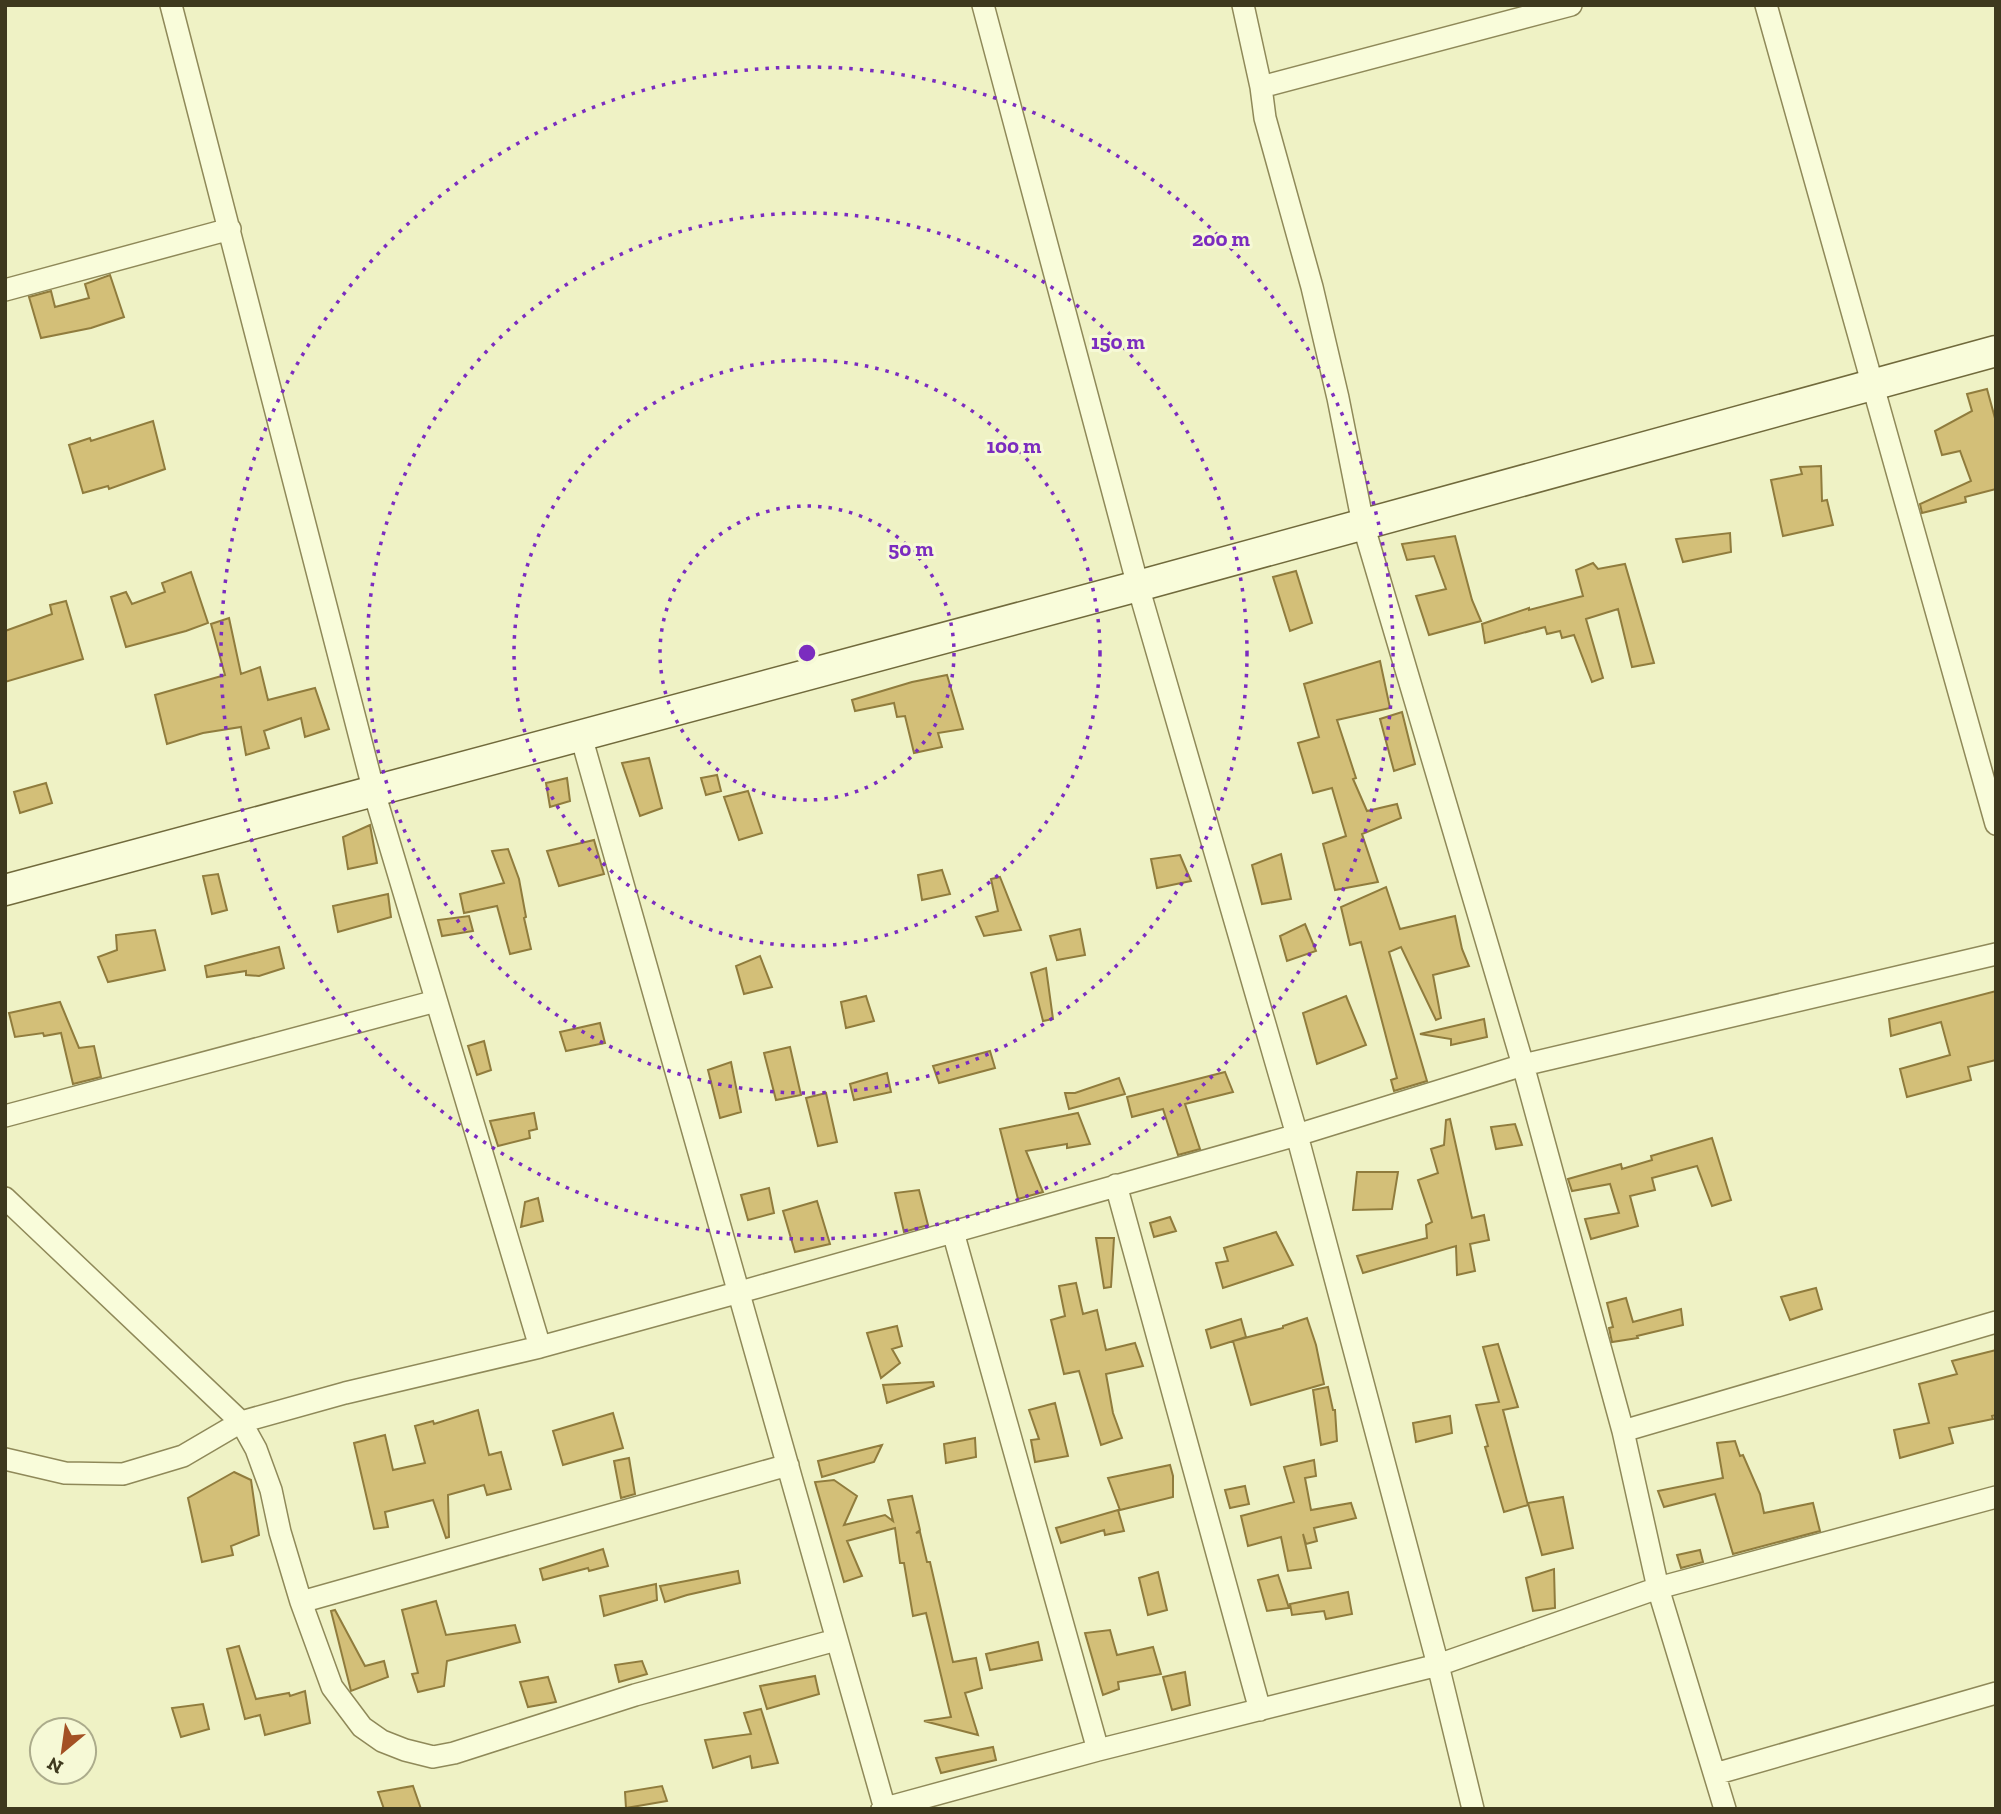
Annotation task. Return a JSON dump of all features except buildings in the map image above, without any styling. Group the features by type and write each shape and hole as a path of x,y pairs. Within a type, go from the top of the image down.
{"street":[{"path":"171,5 374,792 540,1346"},
{"path":"983,5 1138,586 1297,1135 1438,1665 1473,1809"},
{"path":"1243,5 1265,118 1312,287 1338,398 1363,524 1523,1065 1623,1431 1658,1588 1726,1809"},
{"path":"1261,87 1571,5"},
{"path":"1766,5 1996,824"},
{"path":"5,290 230,229"},
{"path":"5,890 1138,586 1996,351"},
{"path":"580,736 740,1292 884,1809 1098,1751 1438,1665 1658,1588 1996,1497"},
{"path":"5,1459 65,1473 123,1474 183,1456 241,1422 740,1292 1297,1135 1523,1065 1996,954"},
{"path":"5,1116 436,1001"},
{"path":"1116,1185 1260,1710"},
{"path":"5,1198 241,1422 256,1449 271,1490 280,1532 301,1602 332,1687 362,1727 382,1741 405,1751 433,1756 454,1753 635,1695 836,1640"},
{"path":"953,1232 1098,1751"},
{"path":"1623,1431 1996,1322"},
{"path":"301,1602 788,1465"},
{"path":"1715,1774 1996,1693"}]}
